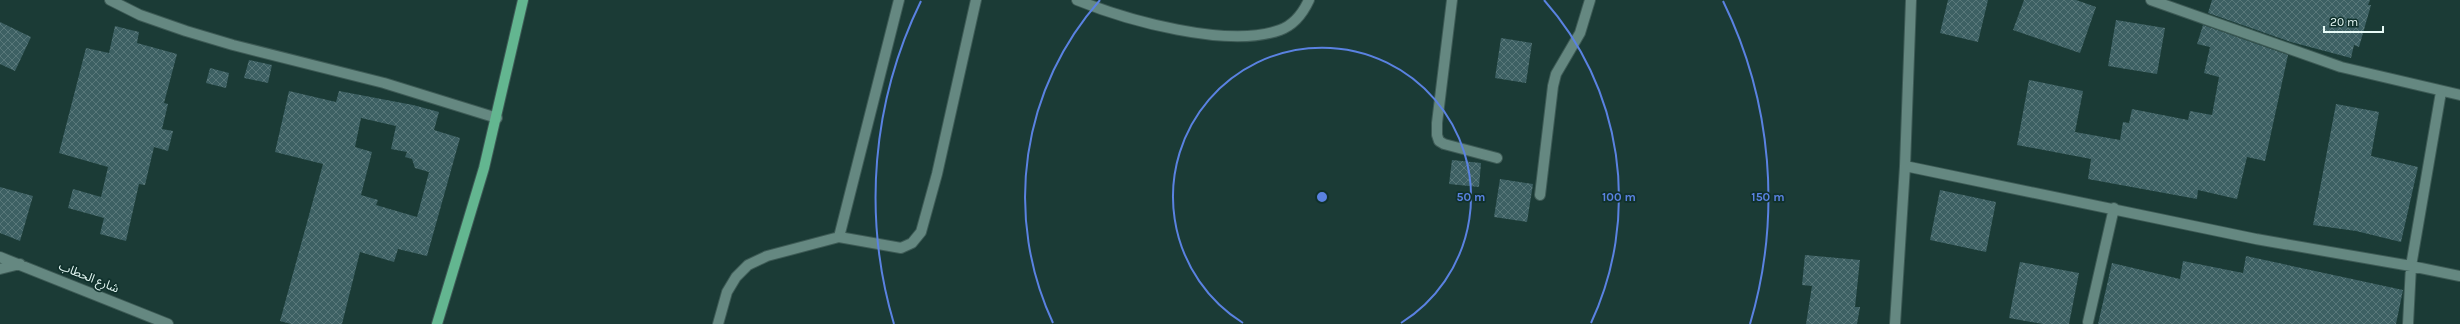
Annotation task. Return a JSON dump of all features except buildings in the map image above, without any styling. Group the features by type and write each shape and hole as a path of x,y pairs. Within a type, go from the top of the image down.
{"main road":[{"path":"437,324 472,213 497,118 523,0"}],"street":[{"path":"110,0 140,15 186,31 233,45 384,83 497,118"},
{"path":"839,237 899,0"},
{"path":"718,324 727,292 736,277 748,266 768,256 839,237 901,248 912,243 921,232 937,174 976,0"},
{"path":"1077,0 1134,20 1192,31 1241,35 1280,30 1293,23 1309,0"},
{"path":"1452,0 1438,111 1437,135 1439,141 1444,144 1497,158"},
{"path":"1540,195 1553,86 1556,74 1580,33 1590,0"},
{"path":"1895,324 1905,166 1911,0"},
{"path":"2151,0 2340,67 2441,92 2460,95"},
{"path":"2408,324 2411,266 2441,92"},
{"path":"1905,166 2114,208 2256,239 2460,276"},
{"path":"2088,322 2114,208"},
{"name":"شارع الحطاب","path":"0,257 168,324"},
{"path":"0,270 20,264"}]}
